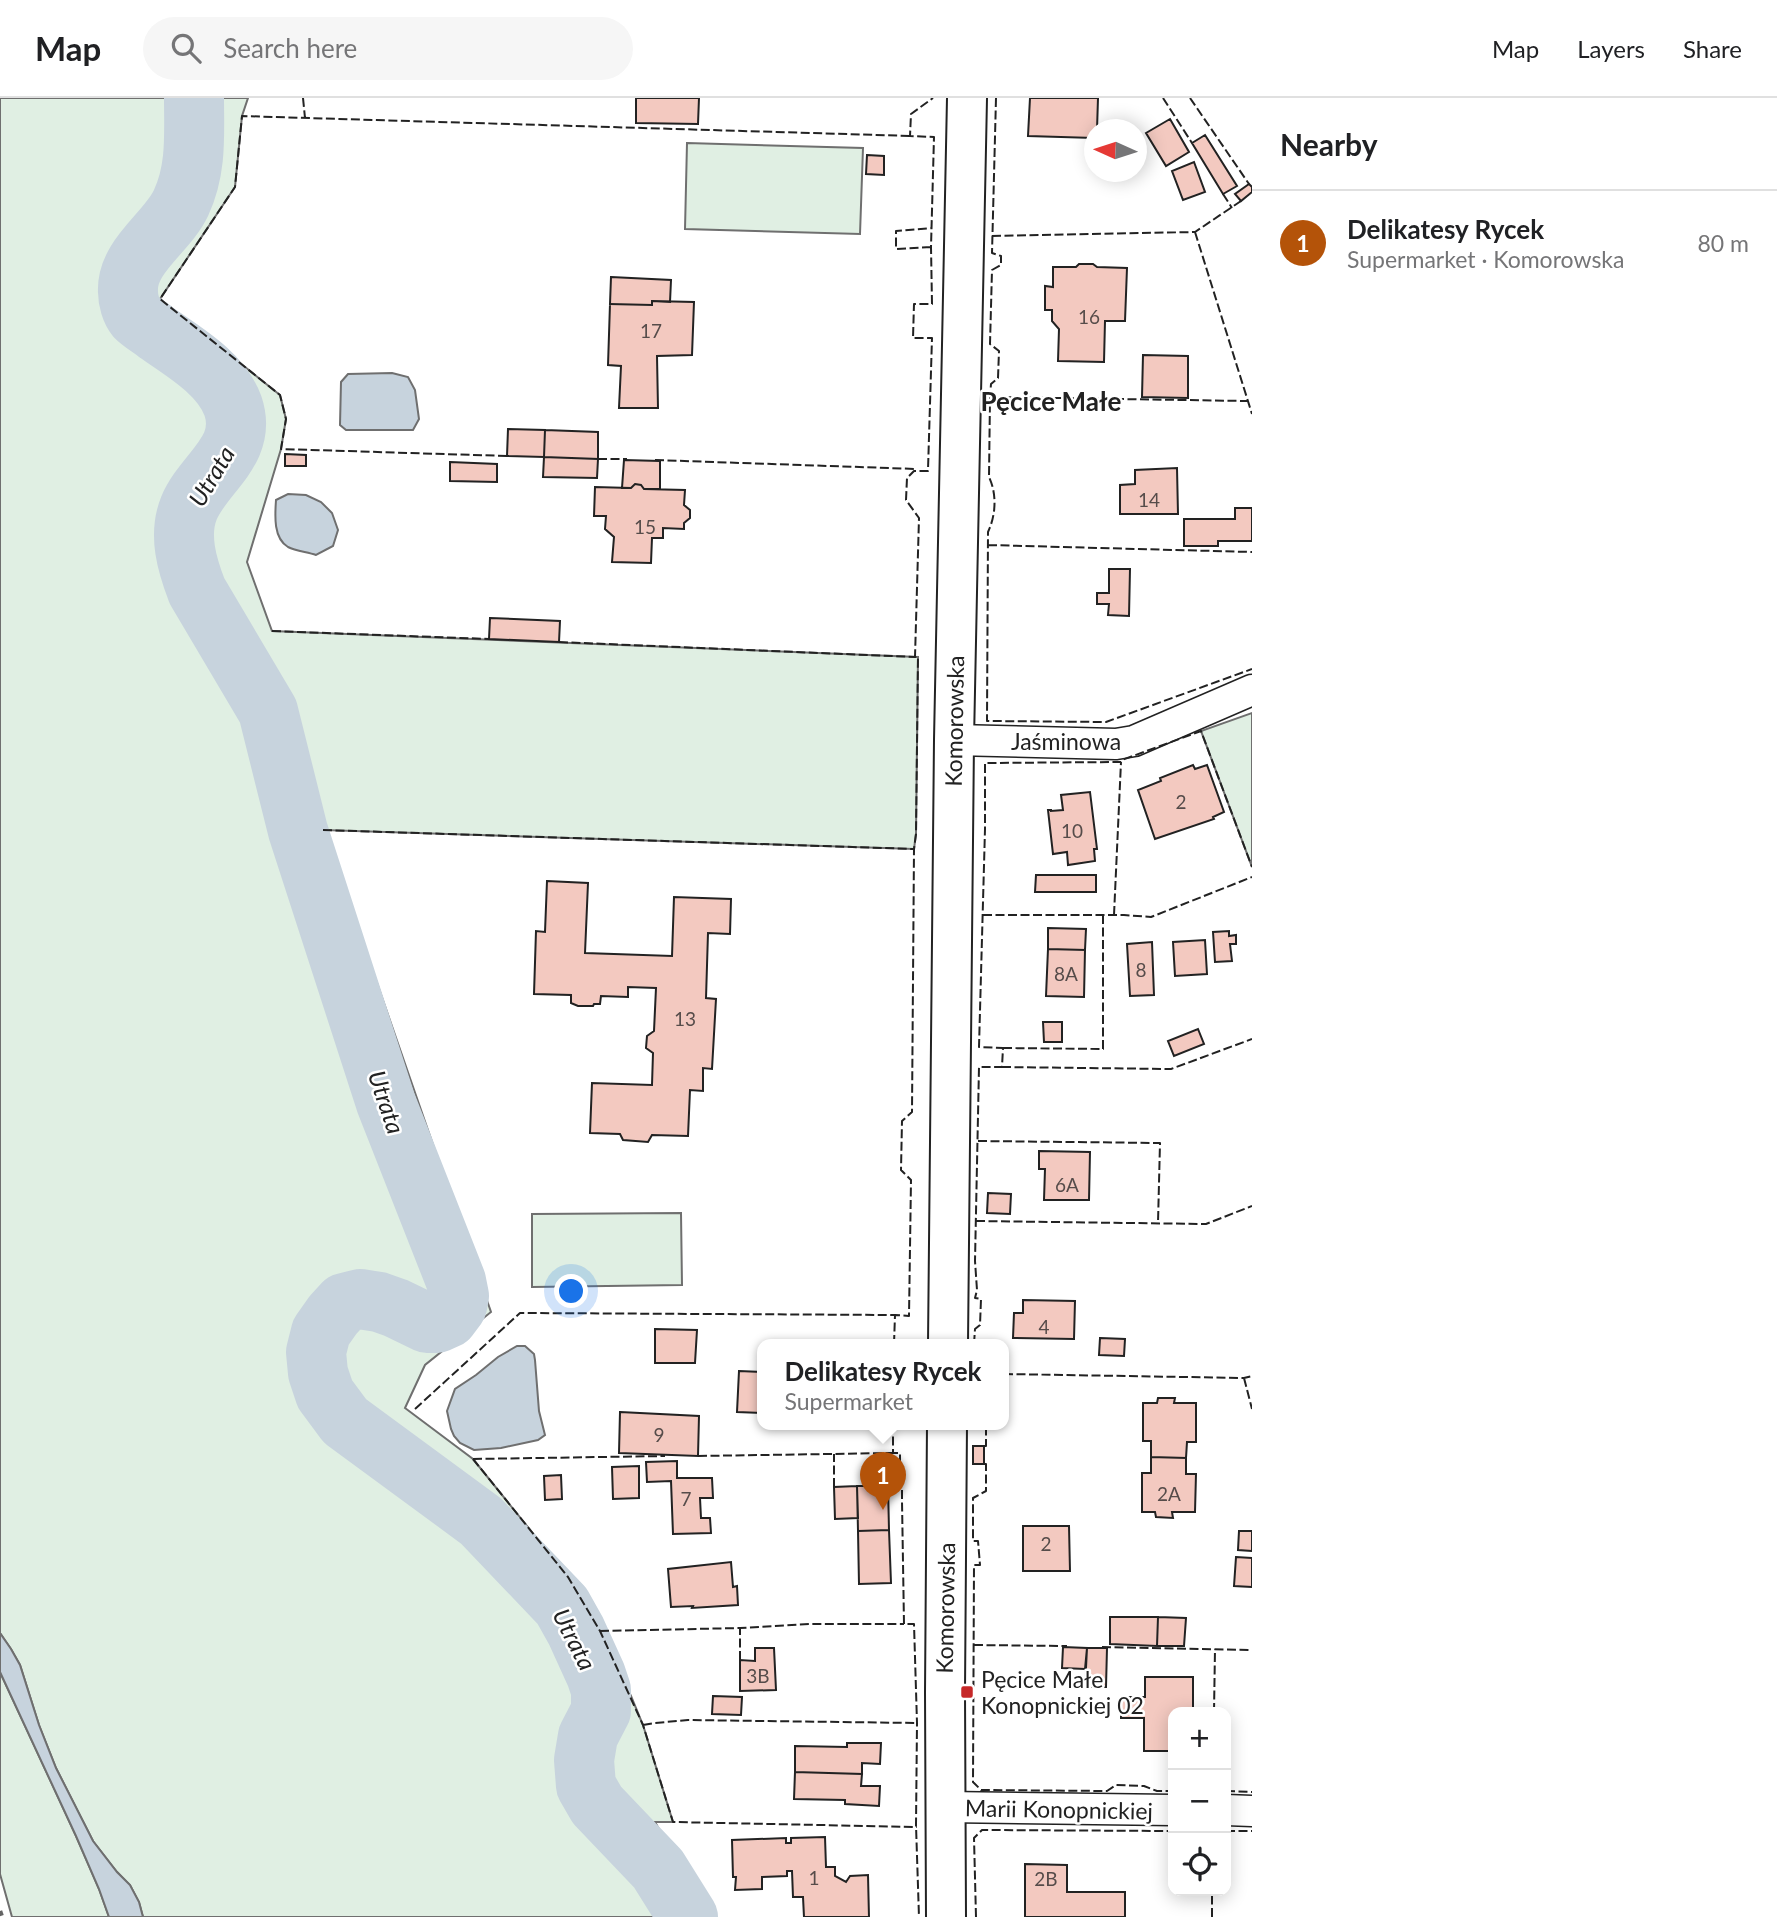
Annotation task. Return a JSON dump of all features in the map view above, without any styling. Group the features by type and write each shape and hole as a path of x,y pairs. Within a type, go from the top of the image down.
{"street":[{"name":"Komorowska","path":"948,1339 954,740 967,98"},
{"name":"Jaśminowa","path":"954,740 1116,744 1134,741 1252,690"},
{"name":"Komorowska","path":"946,1917 944,1807 947,1430"},
{"name":"Marii Konopnickiej","path":"944,1807 1168,1810"},
{"path":"1231,1810 1252,1811"}],"path":[{"path":"0,1910 2,1917"}],"green space":[{"path":"0,98 248,98 242,116 235,187 160,299 280,395 286,419 281,449 247,562 272,631 918,657 914,849 324,830 491,1312 425,1365 405,1408 473,1459 568,1577 600,1631 643,1725 673,1822 655,1822 710,1917 143,1917 130,1885 93,1841 56,1768 20,1665 0,1633"},
{"path":"687,143 863,148 860,234 685,229"},
{"path":"1252,713 1252,867 1201,731"},
{"path":"681,1213 682,1285 532,1287 532,1214"},
{"path":"0,1672 76,1836 109,1917 12,1917 0,1874"}],"shaded area":[{"path":"392,373 408,377 415,390 419,419 413,430 346,430 340,425 341,382 348,374"},
{"path":"288,494 306,495 321,502 332,513 338,530 333,546 316,555 283,543 276,526 276,500"},
{"path":"517,1346 525,1346 534,1354 539,1411 545,1435 538,1440 501,1448 474,1450 460,1443 451,1429 447,1411 455,1389"},
{"path":"0,1633 20,1665 56,1768 93,1841 130,1885 143,1917 109,1917 76,1836 0,1672"}],"building":[{"path":"636,98 699,98 698,124 636,123"},
{"path":"1030,98 1098,98 1097,119 1084,119 1084,138 1028,136"},
{"path":"1170,119 1189,152 1166,166 1147,132"},
{"path":"1205,135 1237,186 1223,194 1192,143"},
{"path":"867,155 884,156 884,175 866,174"},
{"path":"1194,162 1205,192 1183,200 1172,171"},
{"path":"1249,184 1252,192 1241,201 1235,194"},
{"path":"1079,264 1127,268 1125,321 1105,321 1104,362 1058,361 1059,329 1052,321 1052,310 1045,310 1045,286 1053,287 1053,267 1076,267"},
{"path":"611,277 671,280 670,302 652,301 652,305 610,304"},
{"path":"652,301 694,302 692,355 657,356 658,408 619,408 621,366 608,365 610,304 652,305"},
{"path":"1143,355 1188,356 1188,398 1142,397"},
{"path":"508,429 545,430 544,457 507,456"},
{"path":"545,430 598,432 598,459 544,457"},
{"path":"285,454 306,455 306,466 285,466"},
{"path":"544,457 598,459 597,478 543,477"},
{"path":"624,460 660,461 660,489 644,489 635,484 631,488 622,488"},
{"path":"450,462 497,464 497,482 450,481"},
{"path":"1177,468 1178,514 1120,514 1120,485 1135,484 1135,470"},
{"path":"635,484 644,489 685,490 684,505 690,510 690,518 684,523 684,529 663,528 663,538 652,538 651,563 612,562 614,537 605,529 606,516 594,516 595,487 631,488"},
{"path":"1235,508 1252,508 1252,541 1218,541 1218,546 1184,546 1184,519 1235,519"},
{"path":"1109,569 1130,569 1129,616 1108,615 1109,604 1097,604 1097,593 1109,593"},
{"path":"490,618 560,621 559,642 489,639"},
{"path":"1193,765 1195,769 1207,765 1224,812 1213,817 1214,819 1155,839 1138,790"},
{"path":"1090,792 1097,849 1094,849 1095,861 1068,865 1067,852 1053,854 1048,810 1063,810 1061,795"},
{"path":"1036,875 1096,875 1096,892 1035,892"},
{"path":"547,881 588,883 585,953 672,956 674,897 731,899 730,934 708,933 706,998 716,999 712,1069 703,1068 703,1091 690,1090 688,1136 652,1135 648,1142 623,1140 620,1134 590,1133 592,1083 652,1085 653,1053 646,1048 647,1036 654,1031 656,988 628,987 628,997 601,996 600,1004 593,1006 571,1003 571,995 534,994 536,931 545,932"},
{"path":"1048,928 1086,929 1085,950 1048,949"},
{"path":"1229,931 1229,936 1236,935 1236,944 1230,944 1232,961 1215,962 1213,932"},
{"path":"1205,940 1207,974 1175,976 1173,942"},
{"path":"1152,942 1154,995 1130,996 1127,944"},
{"path":"1048,949 1085,950 1084,997 1046,996"},
{"path":"1043,1022 1062,1022 1062,1042 1044,1042"},
{"path":"1198,1029 1204,1044 1174,1056 1168,1041"},
{"path":"1039,1151 1090,1152 1089,1200 1044,1200 1045,1169 1039,1169"},
{"path":"988,1193 1011,1194 1010,1214 987,1213"},
{"path":"1023,1300 1075,1301 1074,1339 1013,1338 1014,1313 1023,1313"},
{"path":"655,1329 697,1330 695,1363 655,1363"},
{"path":"1100,1338 1125,1339 1124,1356 1099,1355"},
{"path":"739,1371 757,1372 757,1413 737,1412"},
{"path":"1158,1398 1175,1398 1174,1403 1196,1403 1196,1442 1187,1442 1186,1458 1151,1457 1151,1441 1143,1441 1143,1403 1157,1403"},
{"path":"620,1412 699,1416 698,1456 619,1453"},
{"path":"973,1446 984,1446 984,1464 973,1464"},
{"path":"1151,1457 1186,1458 1186,1474 1196,1474 1195,1512 1172,1512 1173,1518 1156,1517 1155,1512 1142,1512 1142,1473 1151,1473"},
{"path":"677,1461 677,1478 712,1478 713,1498 700,1498 701,1518 710,1518 711,1533 673,1534 671,1481 647,1482 646,1462"},
{"path":"639,1466 639,1498 613,1499 612,1467"},
{"path":"561,1475 562,1499 545,1500 544,1476"},
{"path":"857,1486 888,1486 889,1530 858,1531"},
{"path":"857,1486 858,1518 835,1519 834,1487"},
{"path":"1023,1526 1069,1526 1070,1571 1023,1571"},
{"path":"889,1530 891,1583 859,1584 858,1531"},
{"path":"1239,1531 1252,1531 1252,1551 1238,1550"},
{"path":"1236,1557 1252,1558 1252,1587 1234,1586"},
{"path":"731,1562 738,1605 671,1607 668,1569"},
{"path":"1110,1617 1158,1617 1157,1646 1110,1644"},
{"path":"1158,1617 1186,1618 1184,1646 1157,1646"},
{"path":"1063,1647 1087,1648 1085,1669 1062,1668"},
{"path":"755,1648 774,1648 776,1690 740,1691 740,1660 755,1661"},
{"path":"1087,1648 1107,1648 1106,1687 1085,1687"},
{"path":"1145,1677 1193,1677 1193,1707 1168,1707 1168,1751 1144,1751 1144,1718 1121,1718 1121,1697 1145,1697"},
{"path":"713,1696 742,1697 741,1715 712,1714"},
{"path":"847,1743 881,1743 880,1764 862,1763 862,1774 795,1772 795,1746 847,1747"},
{"path":"795,1772 862,1774 861,1786 880,1786 879,1806 845,1804 845,1800 794,1799"},
{"path":"825,1837 826,1867 835,1867 835,1876 846,1882 850,1876 868,1875 869,1917 804,1917 803,1897 793,1897 792,1871 787,1871 787,1876 762,1877 762,1889 735,1890 732,1840 786,1838 786,1843 791,1843 791,1838"},
{"path":"1025,1864 1067,1865 1067,1892 1125,1892 1125,1917 1025,1917"}],"waterway":[{"name":"Utrata","path":"194,98 194,151 186,190 175,214 133,267 129,279 129,302 138,319 211,373 233,406 236,422 230,449 196,495 186,518 184,539 187,560 197,591 268,711 298,831 386,1103 456,1281 459,1296 457,1306 448,1318 437,1323 427,1323 379,1302 360,1299 344,1303 321,1332 316,1352 318,1373 325,1394 345,1421 481,1521 562,1606 576,1631 601,1690 601,1711 588,1736 584,1760 586,1786 597,1805 658,1869 688,1917"}],"fence":[{"path":"303,98 305,118"},
{"path":"894,1339 895,1315 909,1316 911,1180 901,1170 902,1121 912,1112 916,834 918,657 915,657 919,518 906,500 907,478 914,471 928,471 932,338 913,338 914,304 932,304 934,137 910,136 911,114 933,98"},
{"path":"996,98 992,253 1001,256 1001,265 992,270 990,344 999,351 998,378 991,384 990,397 989,477 994,504 993,519 988,532 987,721 1106,722 1252,669"},
{"path":"1163,98 1192,143"},
{"path":"1190,98 1249,184"},
{"path":"507,456 281,449 286,419 280,395 160,299 235,187 242,116 910,136"},
{"path":"1223,194 1232,208"},
{"path":"992,236 1195,232 1241,201"},
{"path":"931,247 896,249 896,231 932,228"},
{"path":"1195,232 1252,414"},
{"path":"990,397 1248,401"},
{"path":"598,459 627,459"},
{"path":"655,460 917,469"},
{"path":"988,545 1252,552"},
{"path":"272,631 489,639"},
{"path":"559,642 915,657"},
{"path":"974,1339 975,1329 980,1325 981,1299 975,1298 979,1067 1002,1067 1003,1048 979,1047 985,763 1121,762 1201,731 1252,867"},
{"path":"1114,915 1121,762"},
{"path":"323,830 914,849"},
{"path":"983,915 1151,917 1252,877"},
{"path":"1003,1048 1103,1049 1103,916"},
{"path":"1002,1067 1171,1069 1252,1039"},
{"path":"978,1141 1160,1143 1158,1223"},
{"path":"976,1221 1206,1224 1252,1206"},
{"path":"415,1409 520,1313 895,1315"},
{"path":"1009,1374 1252,1376"},
{"path":"1244,1378 1252,1409"},
{"path":"893,1430 893,1453 900,1453 902,1488 904,1624 914,1624 919,1917"},
{"path":"984,1446 986,1430"},
{"path":"698,1456 893,1453"},
{"path":"834,1454 834,1487"},
{"path":"473,1459 665,1456"},
{"path":"473,1459 568,1577 600,1631 643,1725 673,1822 917,1827"},
{"path":"984,1464 986,1491 973,1498 973,1541 978,1541 980,1565 974,1565 973,1782 981,1790 1107,1791 1116,1785 1144,1786 1157,1791 1168,1791"},
{"path":"600,1631 810,1624 904,1624"},
{"path":"740,1628 740,1660"},
{"path":"974,1645 1067,1646"},
{"path":"1102,1647 1252,1650"},
{"path":"1214,1707 1215,1649"},
{"path":"643,1725 688,1720 916,1723"},
{"path":"1231,1791 1252,1792"},
{"path":"976,1917 974,1838 982,1830 1168,1831"},
{"path":"1231,1831 1252,1831"},
{"path":"1212,1896 1212,1917"}],"place":[{"name":"Delikatesy Rycek","path":"883,1510"},
{"name":"Pęcice Małe Konopnickiej 02","path":"967,1692"}],"district":[{"name":"Pęcice Małe","path":"1051,401"}]}
